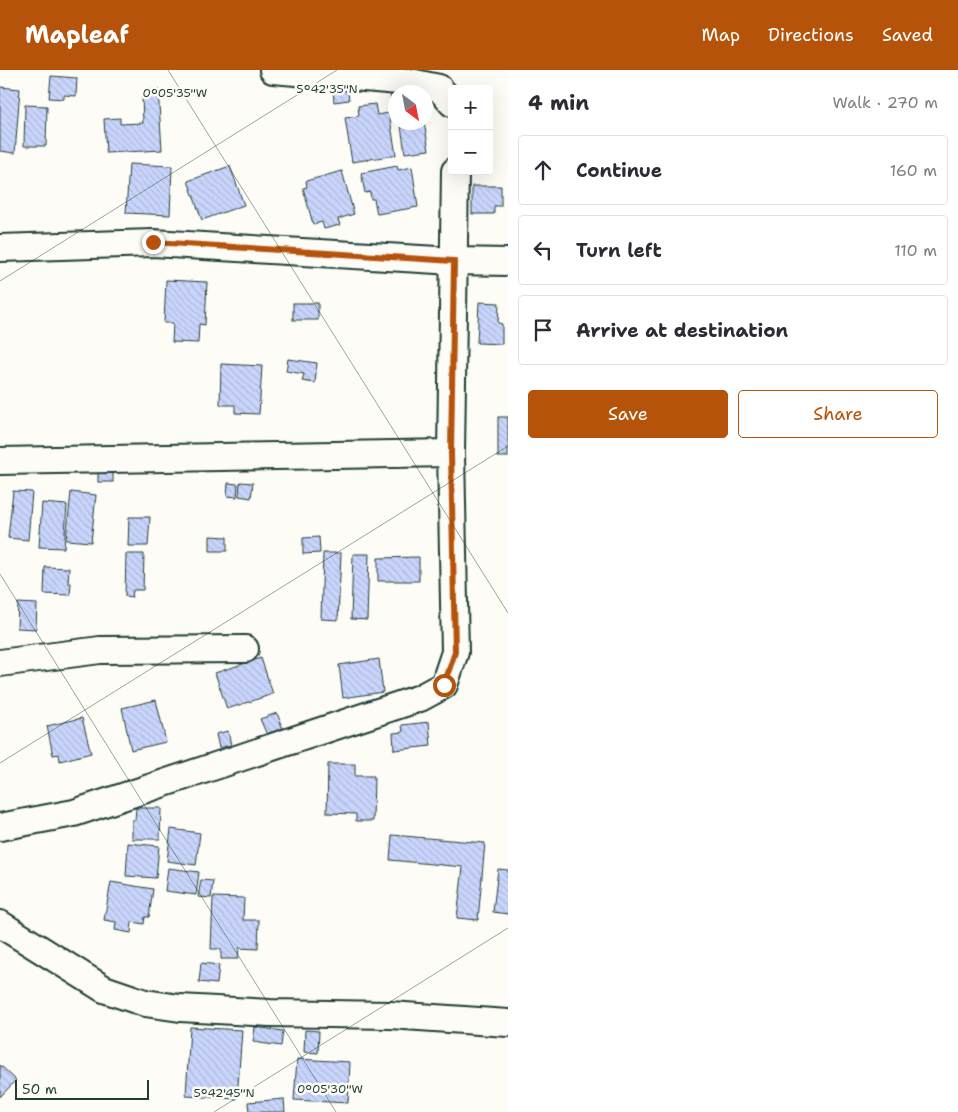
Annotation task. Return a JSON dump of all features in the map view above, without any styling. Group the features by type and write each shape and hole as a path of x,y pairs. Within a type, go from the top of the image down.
{"street":[{"path":"273,70 408,76 439,88 448,98"},
{"path":"0,827 74,812 420,698 444,685 455,652 451,453 455,175"},
{"path":"0,248 153,242 454,261 508,262"},
{"path":"0,461 451,453"},
{"path":"0,663 100,650 245,649"},
{"path":"0,924 104,989 145,1003 180,1008 390,1015 508,1023"}],"building":[{"path":"51,76 77,78 76,96 64,95 64,99 49,98"},
{"path":"0,87 20,89 15,153 0,151"},
{"path":"158,89 162,150 106,153 104,119 120,118 120,124 143,123 142,96 151,96 150,90"},
{"path":"348,90 349,100 334,102 333,91"},
{"path":"375,104 377,115 388,113 388,130 392,130 396,155 352,162 345,118 359,116 358,106"},
{"path":"25,105 47,106 46,146 24,146"},
{"path":"402,130 425,130 429,150 405,153"},
{"path":"129,164 172,166 170,215 126,213"},
{"path":"230,166 244,205 202,220 188,181"},
{"path":"397,166 398,170 412,167 418,207 377,214 374,199 371,199 370,192 365,193 361,173"},
{"path":"342,171 354,214 338,219 340,225 324,229 322,222 313,224 303,188 307,187 306,181"},
{"path":"472,186 501,186 501,206 494,206 494,214 472,214"},
{"path":"166,280 207,282 205,325 199,324 198,343 172,342 173,323 164,323"},
{"path":"479,302 499,303 498,323 502,324 502,344 477,343"},
{"path":"293,303 318,303 318,320 293,320"},
{"path":"288,359 317,363 315,383 302,381 304,374 286,371"},
{"path":"221,364 262,366 259,414 235,413 235,405 220,405"},
{"path":"498,417 508,417 508,457 498,457"},
{"path":"98,468 113,468 113,482 98,482"},
{"path":"240,482 253,483 251,498 239,496"},
{"path":"228,483 238,484 237,497 227,496"},
{"path":"13,491 32,492 28,540 8,538"},
{"path":"71,492 96,495 91,542 66,540"},
{"path":"42,503 67,505 64,548 39,547"},
{"path":"129,517 150,517 148,546 128,546"},
{"path":"210,536 227,537 227,551 210,551"},
{"path":"319,537 320,553 303,554 303,538"},
{"path":"323,553 341,553 338,620 321,619"},
{"path":"126,554 144,554 143,590 133,590 132,597 125,596"},
{"path":"353,554 369,554 367,620 351,619"},
{"path":"419,557 419,581 378,581 378,558"},
{"path":"45,567 69,568 68,583 71,583 70,595 44,594"},
{"path":"18,603 37,604 36,629 17,628"},
{"path":"261,658 273,694 227,709 215,673"},
{"path":"379,659 383,692 343,698 339,665"},
{"path":"156,700 166,742 131,750 122,708"},
{"path":"277,713 283,729 267,735 260,719"},
{"path":"82,718 91,753 60,761 59,754 53,755 47,726"},
{"path":"429,722 431,746 394,750 393,733 403,732 402,725"},
{"path":"228,731 231,745 219,748 216,734"},
{"path":"328,764 355,764 355,776 374,776 373,821 356,821 356,814 327,813"},
{"path":"136,808 161,808 160,839 132,839 132,820 135,820"},
{"path":"171,829 200,833 196,865 167,861"},
{"path":"392,835 485,843 478,920 457,918 463,867 390,860"},
{"path":"128,843 159,846 156,878 126,876"},
{"path":"168,868 199,872 196,895 165,891"},
{"path":"498,869 508,870 508,914 493,912"},
{"path":"201,880 213,881 211,898 198,897"},
{"path":"111,882 153,889 149,917 145,917 144,924 132,922 131,933 115,930 116,922 104,920"},
{"path":"213,897 244,898 243,920 259,920 258,949 239,948 238,959 221,959 221,949 211,949"},
{"path":"201,963 219,965 217,984 199,982"},
{"path":"190,1027 242,1030 237,1099 186,1096"},
{"path":"255,1027 283,1031 281,1046 253,1042"},
{"path":"305,1030 319,1031 318,1053 304,1052"},
{"path":"297,1059 350,1062 348,1103 294,1100"},
{"path":"0,1065 16,1080 0,1097"},
{"path":"284,1099 285,1112 249,1112 248,1102"}],"route":[{"path":"153,242 454,261 451,453 455,652 444,685"}]}
